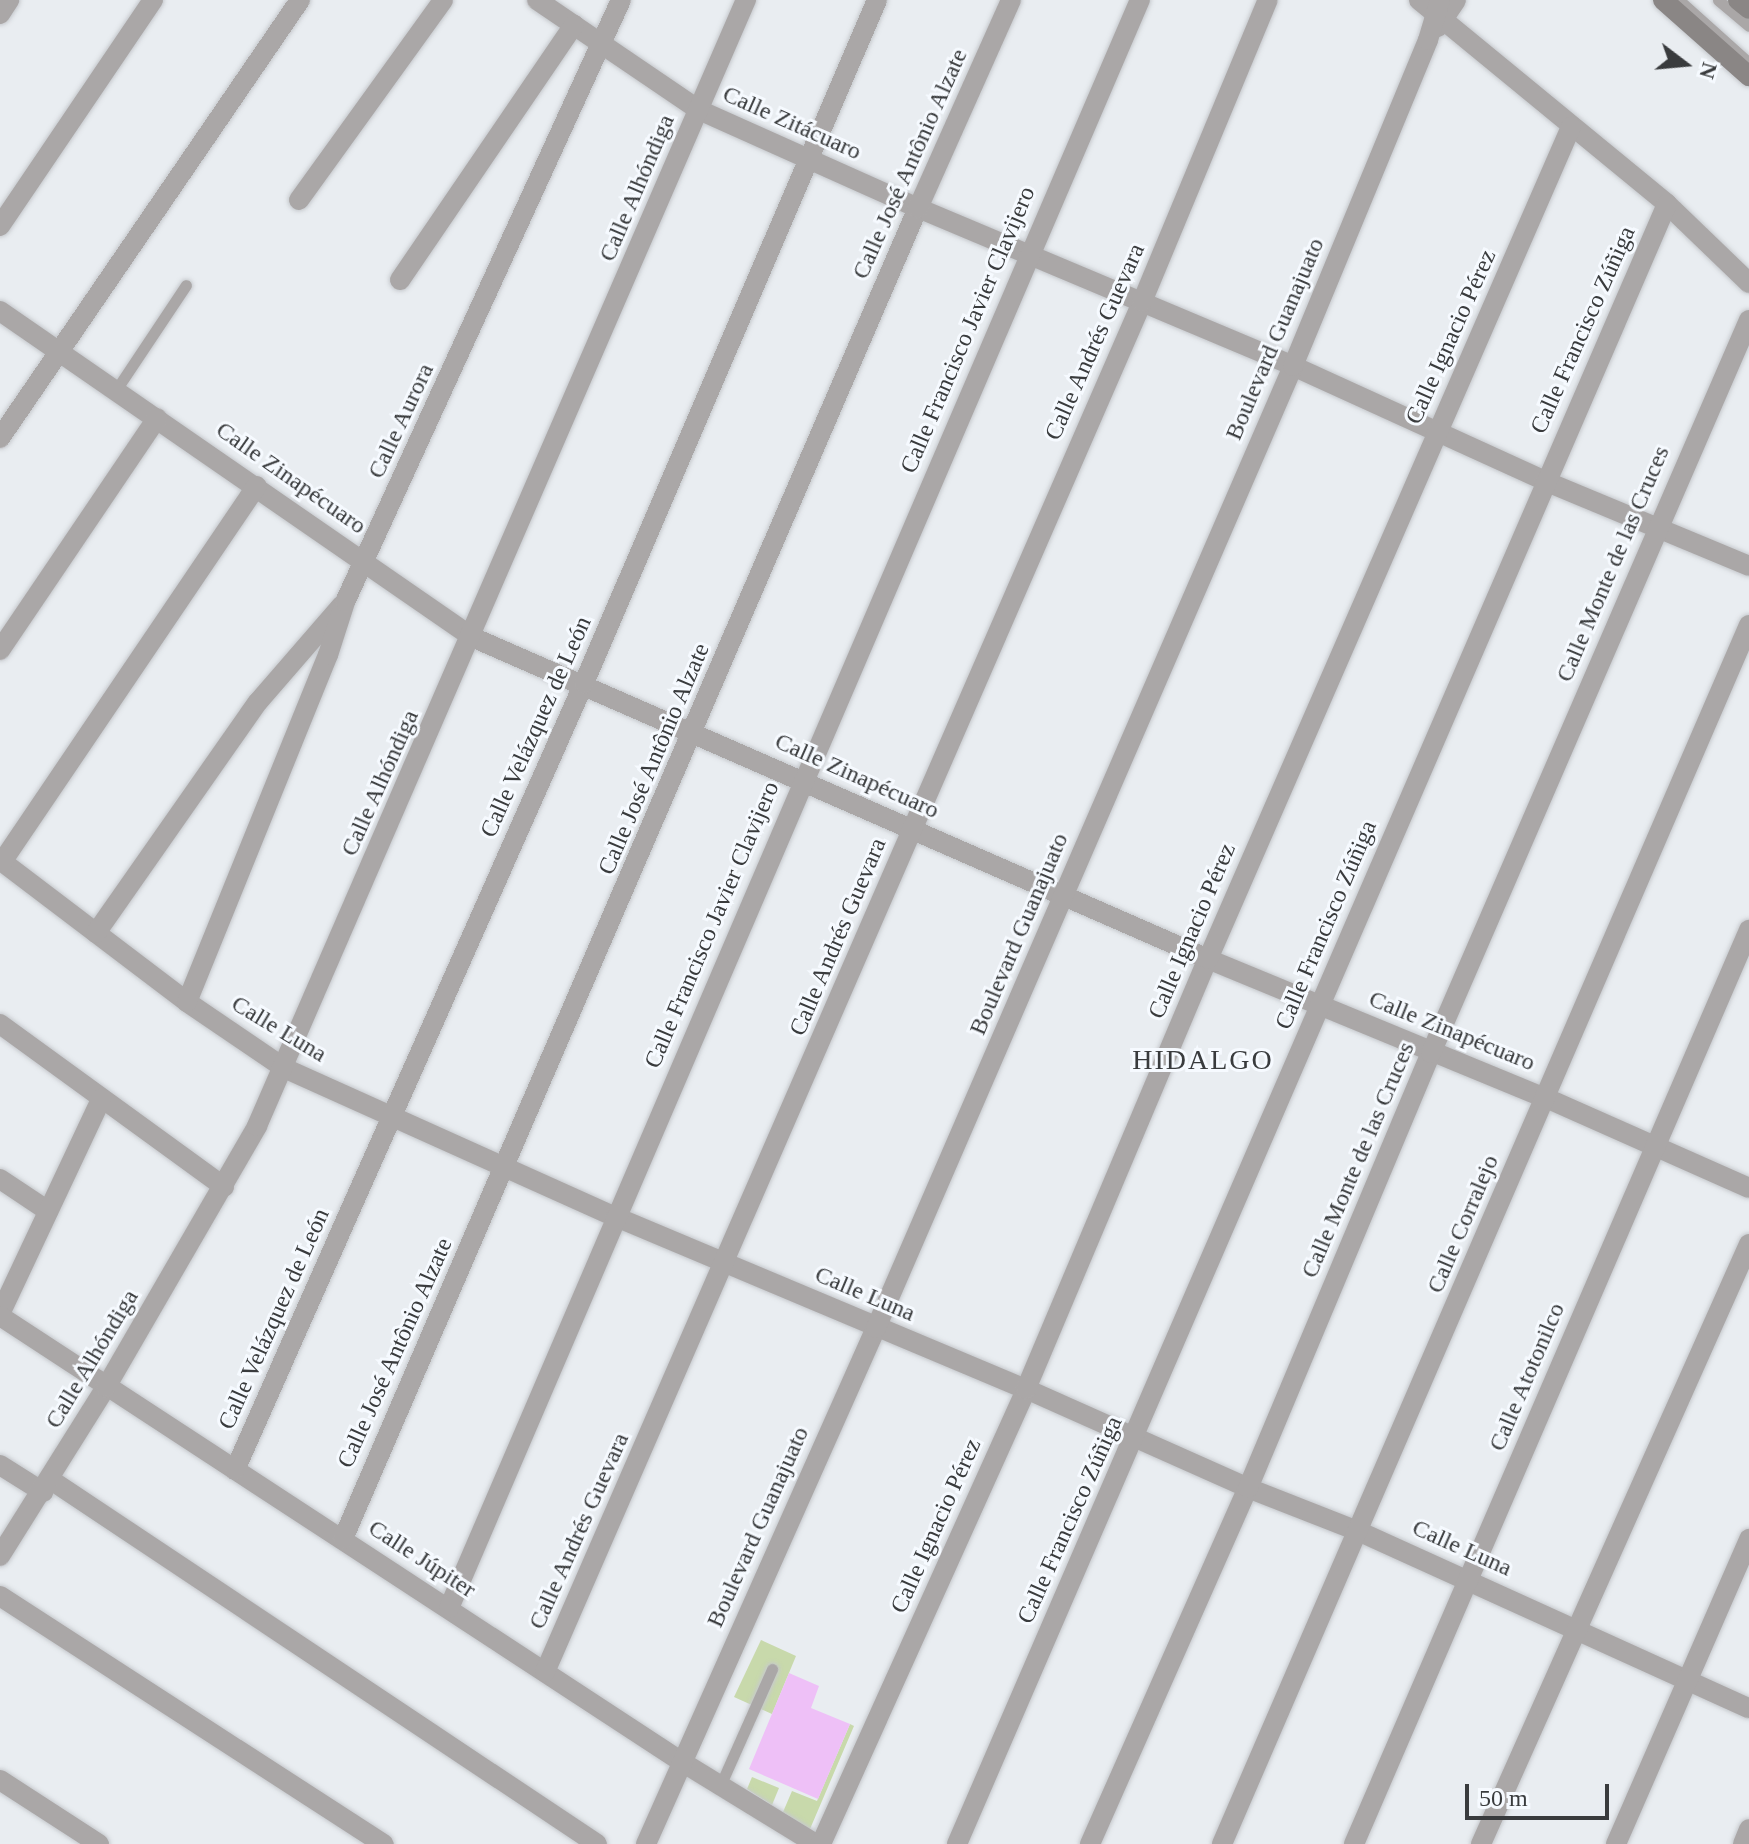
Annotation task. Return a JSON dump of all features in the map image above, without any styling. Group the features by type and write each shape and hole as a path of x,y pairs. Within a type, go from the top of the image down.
{"main road":[{"path":"1663,0 1749,76"},
{"path":"1738,0 1749,9"}],"street":[{"path":"0,14 9,0"},
{"path":"0,226 153,0"},
{"path":"0,438 300,0"},
{"path":"299,200 443,0"},
{"name":"Calle Zitácuaro","path":"537,0 699,110 918,208 1293,366 1545,481 1749,566"},
{"name":"Calle Aurora","path":"187,1002 323,668 345,602 621,0"},
{"name":"Calle Alhóndiga","path":"0,1556 47,1486 224,1187 284,1068 746,0"},
{"name":"Calle Velázquez de León","path":"235,1470 584,683 877,0"},
{"name":"Calle José Antônio Alzate","path":"343,1539 694,733 918,208 1011,0"},
{"name":"Calle Francisco Javier Clavijero","path":"449,1608 1140,0"},
{"name":"Calle Andrés Guevara","path":"545,1672 726,1264 1142,302 1268,0"},
{"name":"Boulevard Guanajuato","path":"646,1844 876,1328 1293,366 1428,40 1435,8 1456,0"},
{"path":"1435,8 1571,127 1667,204 1749,283"},
{"path":"400,280 574,25"},
{"name":"Calle Ignacio Pérez","path":"819,1844 1026,1389 1208,959 1571,127"},
{"name":"Calle Francisco Zúñiga","path":"957,1844 1667,204"},
{"name":"Calle Zinapécuaro","path":"0,311 472,637 584,683 1208,959 1546,1098 1749,1188"},
{"name":"Calle Monte de las Cruces","path":"1090,1844 1248,1488 1431,1053 1749,320"},
{"path":"0,650 157,418"},
{"path":"1,861 257,486"},
{"path":"96,933 258,702 314,633 345,602"},
{"name":"Calle Corralejo","path":"1222,1844 1749,625"},
{"name":"Calle Luna","path":"1,861 187,1002 284,1068 616,1217 1026,1389 1248,1488 1358,1531 1576,1627 1749,1708"},
{"name":"Calle Atotonilco","path":"1354,1844 1749,930"},
{"path":"0,1024 224,1187"},
{"path":"0,1315 101,1099"},
{"path":"0,1179 48,1211"},
{"path":"1481,1844 1749,1244"},
{"name":"Calle Júpiter","path":"0,1315 682,1762 819,1844"},
{"path":"0,1465 47,1486 597,1844"},
{"path":"1616,1844 1686,1677 1749,1539"},
{"path":"0,1596 384,1844"},
{"path":"0,1780 99,1844"},
{"path":"1743,1844 1749,1829"}],"lane":[{"path":"1679,0 1749,63"},
{"path":"1718,0 1749,26"},
{"path":"116,390 186,285"},
{"path":"720,1786 772,1669"}],"green space":[{"path":"761,1640 796,1656 772,1714 734,1697"},
{"path":"850,1724 854,1726 810,1829 783,1812 792,1791 817,1801"},
{"path":"752,1777 779,1788 772,1805 747,1789"}],"building":[{"path":"789,1673 819,1686 811,1708 850,1724 818,1799 749,1769"}],"district":[{"name":"HIDALGO","path":"1203,1060"}]}
